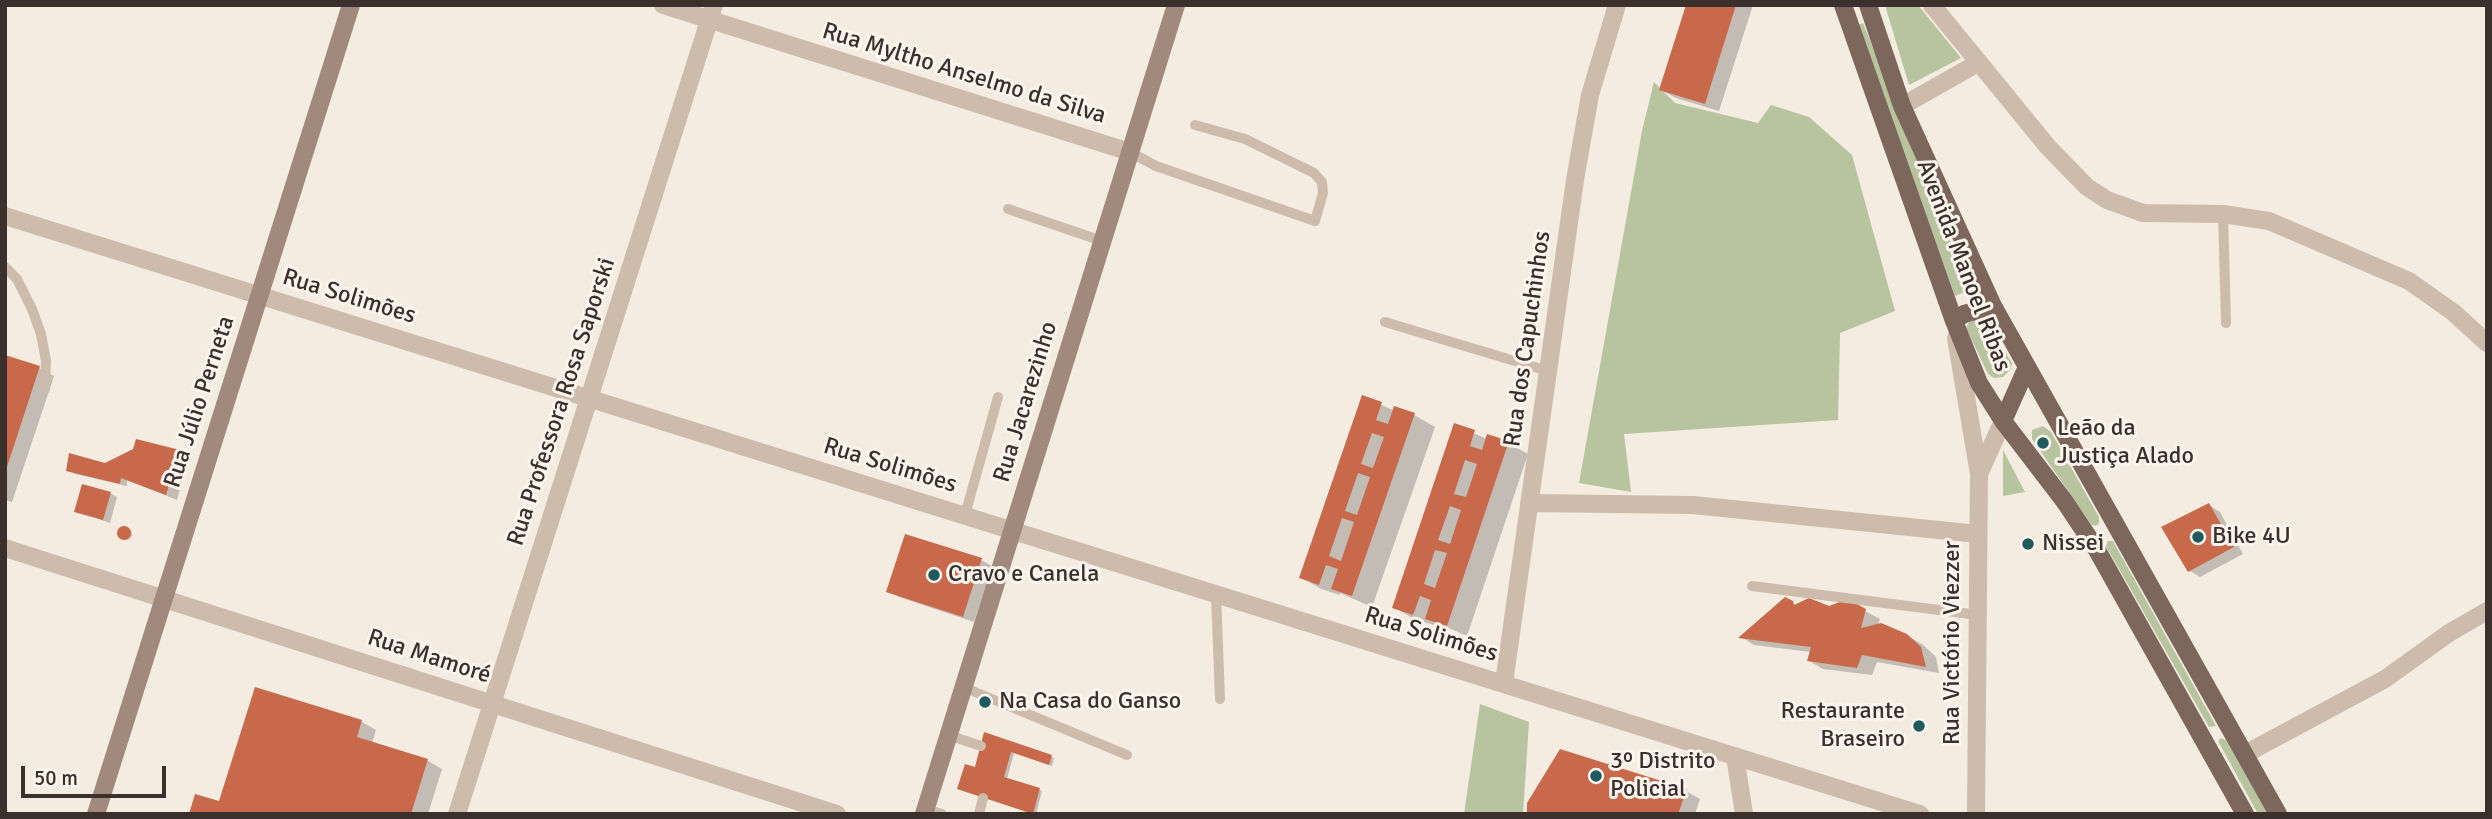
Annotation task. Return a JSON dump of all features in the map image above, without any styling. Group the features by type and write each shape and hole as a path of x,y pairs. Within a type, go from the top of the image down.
{"main road":[{"name":"Rua Júlio Perneta","path":"96,814 351,5"},
{"name":"Rua Jacarezinho","path":"930,812 948,735 1176,5"},
{"name":"Avenida Manoel Ribas","path":"1843,5 1954,321 1979,383 2003,421 2097,551 2245,814"},
{"name":"Avenida Manoel Ribas","path":"1868,5 1902,106 1993,306 2278,814"},
{"path":"1954,321 1964,314 1993,306"},
{"path":"2003,421 2027,367"}],"street":[{"name":"Rua Myltho Anselmo da Silva","path":"663,5 712,13 1130,152"},
{"name":"Rua dos Capuchinhos","path":"1504,683 1581,142 1594,82 1616,5"},
{"path":"1933,5 2067,168 2087,187 2107,200 2143,213 2223,214 2269,221 2387,271 2428,294 2453,312 2487,343"},
{"name":"Rua Professora Rosa Saporski","path":"457,814 712,13"},
{"path":"1902,106 1978,63"},
{"name":"Rua Solimões","path":"5,216 1920,814"},
{"name":"Rua Victório Viezzer","path":"1954,321 1979,474 1976,814"},
{"name":"Rua Victório Viezzer","path":"1979,474 2003,421"},
{"path":"1530,503 1693,505 1978,534"},
{"name":"Rua Mamoré","path":"5,548 837,814"},
{"path":"2245,754 2385,679 2449,633 2487,611"},
{"path":"1735,756 1744,814"}],"lane":[{"path":"1130,152 1156,166 1315,221 1323,193 1322,182 1314,173 1245,139 1195,125"},
{"path":"1008,209 1102,241"},
{"path":"2223,214 2225,323"},
{"path":"5,267 17,279 41,334 46,361 45,389"},
{"path":"1385,322 1548,370"},
{"path":"965,515 998,397"},
{"path":"1752,586 1978,615"},
{"path":"1216,594 1220,699"},
{"path":"963,687 1127,755"},
{"path":"948,735 981,746"},
{"path":"979,814 983,798"}],"green space":[{"path":"1885,5 1918,5 1961,58 1909,85"},
{"path":"1863,23 1970,290 1955,296 1858,25"},
{"path":"1654,82 1675,103 1758,123 1771,105 1809,117 1852,155 1895,311 1840,333 1838,420 1624,434 1631,492 1579,483 1642,131"},
{"path":"1976,319 1986,320 2012,363 2011,369 2003,377 1994,378 1988,374 1966,328 1969,322"},
{"path":"2043,426 2051,432 2099,517 2099,524 2091,524 2032,439 2032,430"},
{"path":"2003,450 2025,492 2003,496"},
{"path":"2108,541 2113,541 2216,726 2209,727 2106,546"},
{"path":"1480,704 1529,722 1523,814 1464,814"},
{"path":"2221,738 2226,740 2268,814 2258,814 2218,741"}],"building":[{"path":"1686,5 1736,5 1705,104 1659,90"},
{"path":"5,355 40,366 6,470 5,470"},
{"path":"1362,395 1382,402 1376,420 1388,424 1394,406 1415,413 1352,596 1331,589 1338,569 1326,565 1319,585 1299,578","holes":["1372,433 1384,437 1373,468 1361,464","1358,473 1370,477 1357,515 1345,511","1342,518 1354,522 1341,561 1329,556"]},
{"path":"1454,423 1475,430 1470,446 1482,450 1487,434 1509,441 1447,626 1425,619 1431,600 1420,596 1413,615 1392,608","holes":["1465,460 1477,464 1466,497 1454,494","1450,506 1461,510 1450,544 1438,540","1435,550 1447,553 1435,588 1424,584"]},
{"path":"136,439 180,450 166,495 121,478 120,484 66,471 69,453 105,463 133,449"},
{"path":"82,484 111,492 103,520 74,512"},
{"name":"Bike 4U","path":"2209,503 2234,547 2188,572 2161,527"},
{"path":"124,526 129,528 129,538 124,540 119,538 117,533 119,528"},
{"name":"Cravo e Canela","path":"905,534 982,558 963,617 886,592"},
{"path":"1785,597 1793,601 1794,605 1809,598 1829,606 1848,599 1866,609 1861,628 1881,623 1907,634 1921,647 1926,667 1862,655 1857,668 1807,661 1811,647 1738,638"},
{"path":"255,687 362,720 357,737 428,759 411,814 189,814 195,794 219,801"},
{"path":"984,732 1052,755 1049,765 1011,752 1004,777 1040,788 1033,814 957,789 965,764 975,767"},
{"name":"3º Distrito Policial","path":"1560,749 1687,789 1678,814 1527,814 1527,803"}],"place":[{"name":"Leão da Justiça Alado","path":"2043,443"},
{"name":"Bike 4U","path":"2198,537"},
{"name":"Nissei","path":"2028,544"},
{"name":"Cravo e Canela","path":"934,575"},
{"name":"Na Casa do Ganso","path":"985,702"},
{"name":"Restaurante Braseiro","path":"1919,726"},
{"name":"3º Distrito Policial","path":"1596,776"}]}
